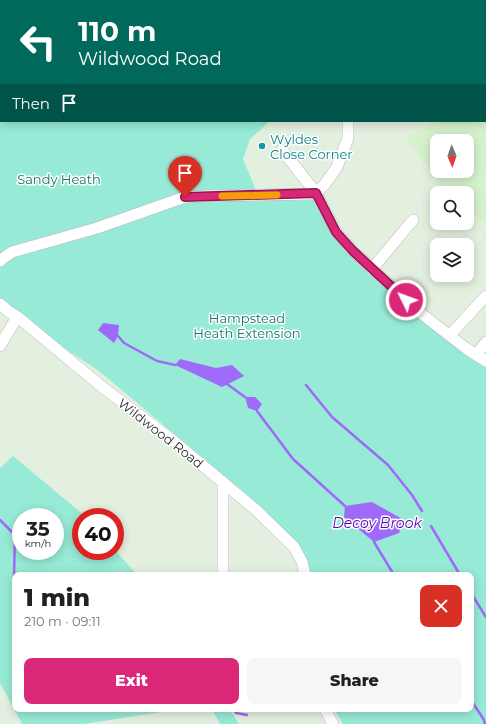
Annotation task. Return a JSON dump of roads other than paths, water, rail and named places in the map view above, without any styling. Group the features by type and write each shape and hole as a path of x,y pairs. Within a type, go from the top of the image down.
{"street":[{"path":"0,261 12,252 104,226 185,197 316,193 325,184 337,167 348,138 348,122"},
{"path":"282,150 316,193 336,232 353,251 418,311 486,361"},
{"path":"372,269 413,220"},
{"path":"450,335 486,296"},
{"name":"Wildwood Road","path":"0,304 8,312 17,316 101,386 172,440 256,510 294,547 302,562 304,572"},
{"path":"0,346 17,316"},
{"path":"476,355 486,342"},
{"path":"223,482 223,572"},
{"path":"326,712 332,723"}],"water":[{"path":"103,323 119,325 118,336 114,343 98,330"},
{"path":"180,359 216,368 232,365 244,376 222,387 175,365"},
{"path":"245,397 255,397 262,404 257,411 248,408"},
{"name":"Decoy Brook","path":"372,502 404,520 399,533 374,542 344,517 345,506"}],"waterway":[{"name":"Decoy Brook","path":"118,336 124,343 157,361 175,365"},
{"name":"Decoy Brook","path":"227,384 245,397"},
{"path":"306,385 332,417 388,465 412,495 422,511"},
{"name":"Decoy Brook","path":"257,411 293,459 345,506"},
{"name":"Decoy Brook","path":"0,520 15,535 14,572"},
{"path":"431,526 458,572"},
{"name":"Decoy Brook","path":"374,542 392,572"},
{"path":"474,598 486,617"},
{"name":"Decoy Brook","path":"474,705 485,724"},
{"name":"Decoy Brook","path":"235,712 247,715"}],"place":[{"name":"Wyldes Close Corner","path":"262,146"}],"park label":[{"name":"Sandy Heath","path":"59,179"},
{"name":"Hampstead Heath Extension","path":"247,326"}]}
